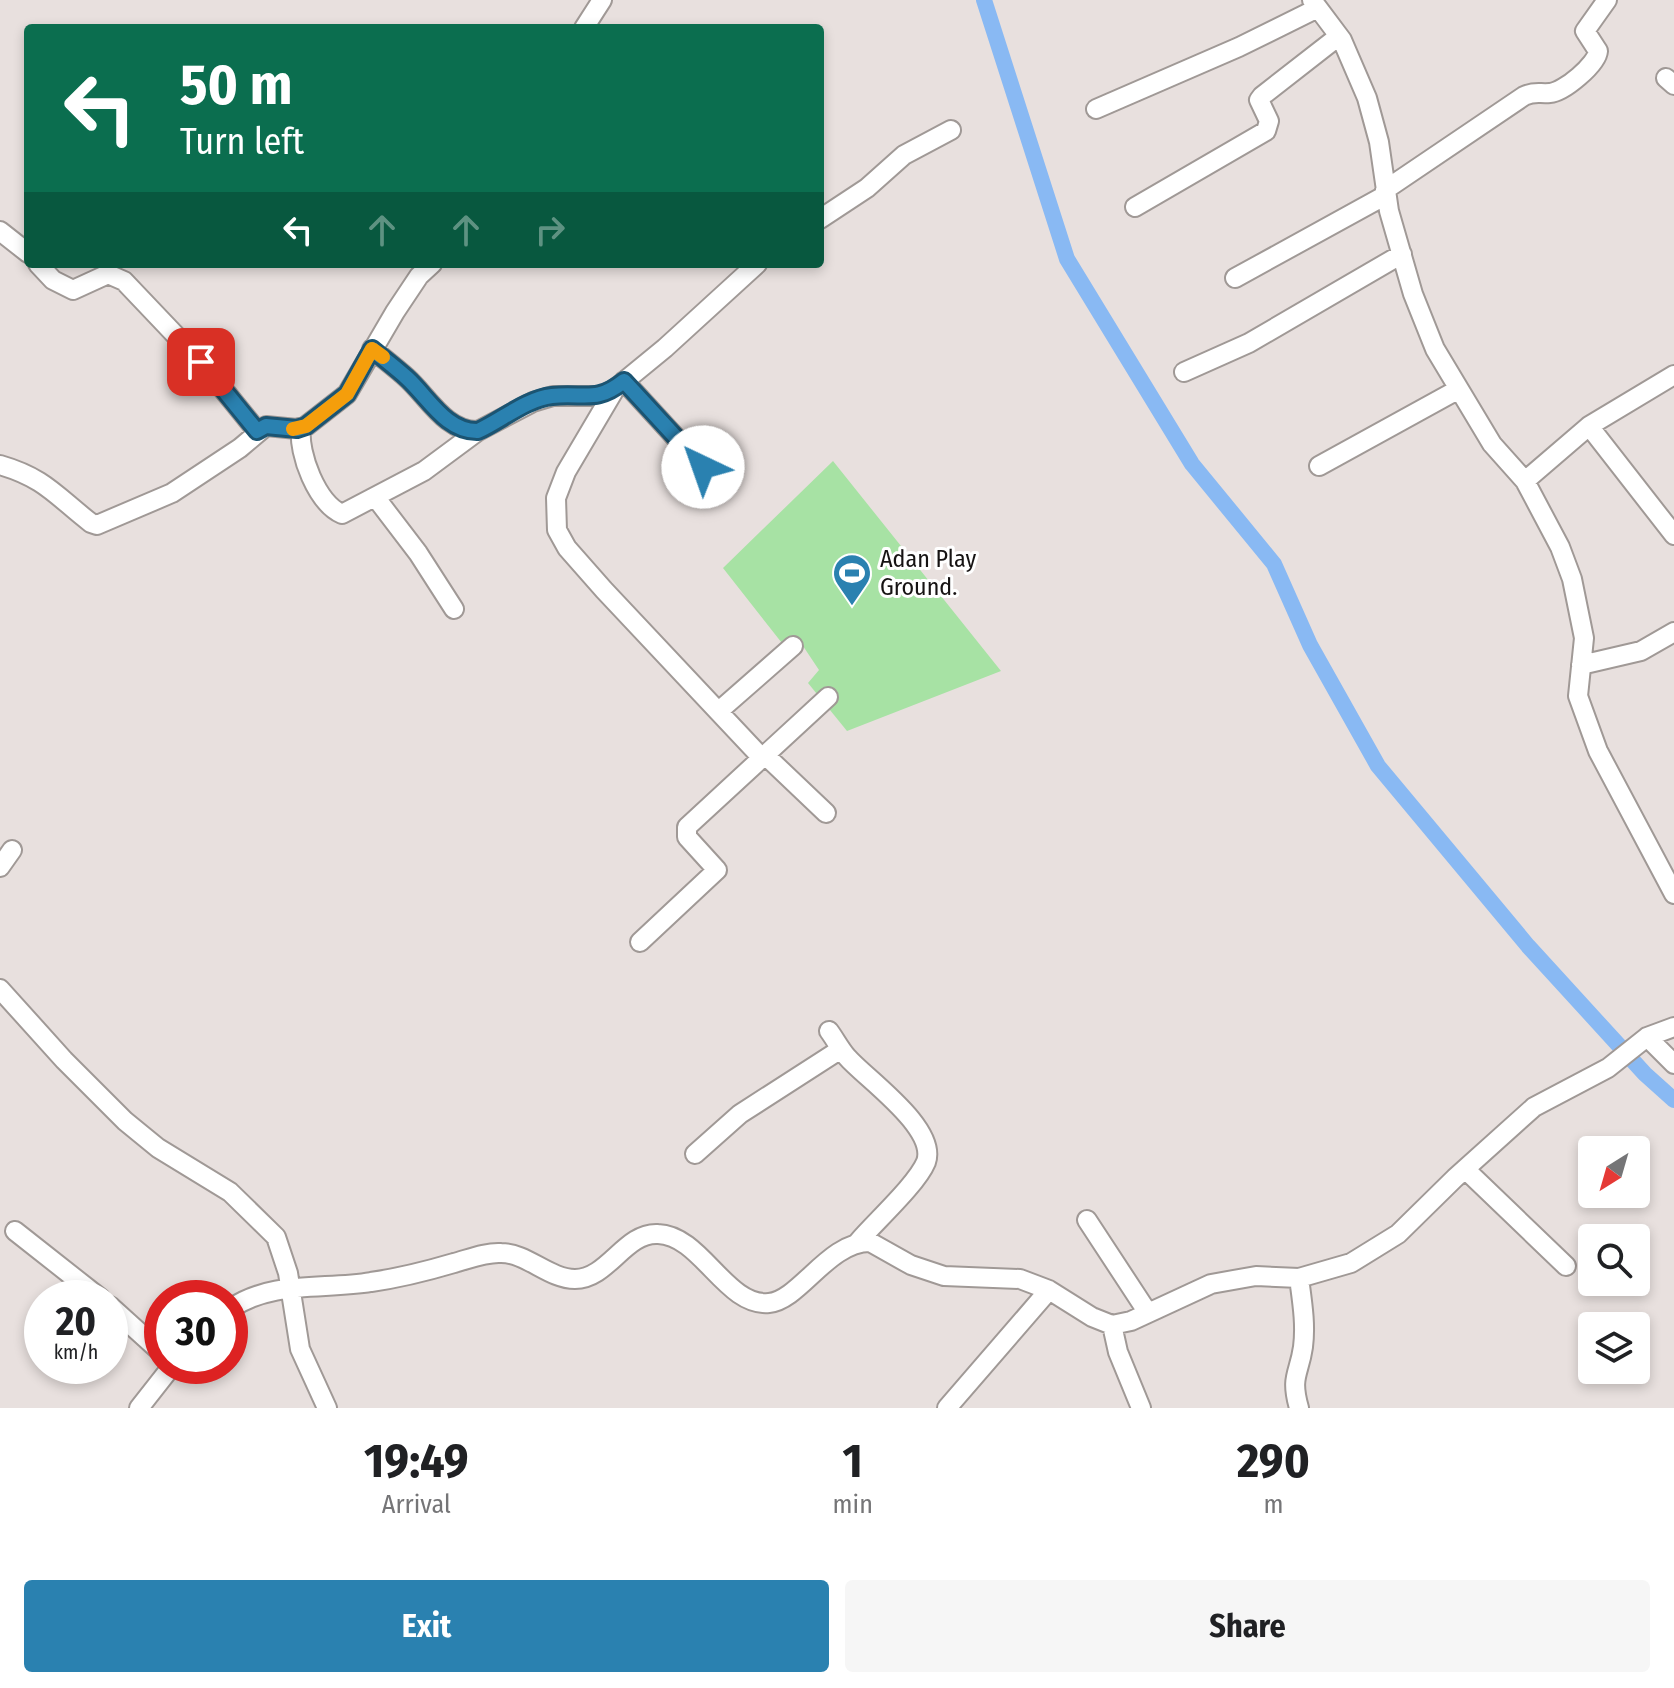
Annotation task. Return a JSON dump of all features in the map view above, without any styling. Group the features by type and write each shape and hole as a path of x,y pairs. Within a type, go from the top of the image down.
{"street":[{"path":"587,24 602,0"},
{"path":"1235,278 1386,192 1524,96 1532,92 1559,91 1594,64 1598,51 1585,31 1607,0"},
{"path":"1096,109 1239,47 1315,4 1339,36 1367,98 1402,254 1435,349 1492,444 1525,481 1560,547 1572,579 1584,638 1578,696 1598,751 1674,894"},
{"path":"1135,207 1266,131 1269,121 1259,100 1262,96 1339,36"},
{"path":"824,216 867,188 904,155 951,130"},
{"path":"0,231 24,250"},
{"path":"1184,372 1249,343 1402,254"},
{"path":"42,268 53,280 73,290 108,274 124,281 201,362 257,431"},
{"path":"301,428 299,443 303,460 332,508 342,514 424,471 478,431 533,402 553,396 601,396 665,348 753,268"},
{"path":"0,465 43,482 97,525 172,493 240,448 257,431 277,426 301,428 347,394 372,349 426,270"},
{"path":"372,349 408,379 451,423 478,431"},
{"path":"1525,481 1589,426 1674,375"},
{"path":"619,385 722,488"},
{"path":"619,385 566,472 556,498 557,530 567,548 604,590 763,756 826,813"},
{"path":"1319,466 1459,389"},
{"path":"1589,426 1674,535"},
{"path":"376,498 418,553 454,609"},
{"path":"1581,665 1641,651 1674,632"},
{"path":"720,710 793,646"},
{"path":"640,942 717,870 687,837 687,827 828,697"},
{"path":"0,867 12,850"},
{"path":"0,989 125,1121 158,1148 230,1192 276,1237 288,1273 300,1349 327,1408"},
{"path":"248,1302 288,1287 373,1282 503,1252 565,1278 585,1278 639,1240 659,1233 686,1244 749,1299 773,1303 847,1246 870,1242 911,1265 944,1276 1020,1279 1049,1290 1092,1317 1112,1325 1131,1321 1211,1284 1256,1276 1299,1278 1351,1263 1398,1234 1534,1107 1608,1068 1647,1037 1674,1027"},
{"path":"829,1031 841,1049 886,1091 914,1125 926,1146 927,1156 914,1178 858,1242"},
{"path":"1647,1037 1674,1064"},
{"path":"695,1154 740,1114 841,1049"},
{"path":"1465,1169 1566,1266"},
{"path":"1087,1220 1148,1313"},
{"path":"15,1231 77,1280"},
{"path":"1299,1278 1304,1317 1303,1350 1293,1383 1299,1408"},
{"path":"947,1408 1049,1290"},
{"path":"128,1322 144,1337"},
{"path":"1112,1325 1118,1352 1141,1408"},
{"path":"139,1408 158,1384"}],"green space":[{"name":"Adan Play Ground.","path":"833,461 1001,671 847,731 808,683 819,670 803,646 789,652 723,568"}],"waterway":[{"path":"984,0 1067,259 1192,464 1274,564 1310,645 1378,766 1528,946 1645,1074 1674,1100"}],"slow traffic":[{"path":"293,429 306,426 347,394 372,349 383,357"}],"place":[{"name":"Adan Play Ground.","path":"852,607"}],"route":[{"path":"201,362 257,431 266,426 297,429 306,426 347,394 372,349 408,379 451,423 470,431 478,431 533,402 553,396 601,396 624,381 703,467"}]}
